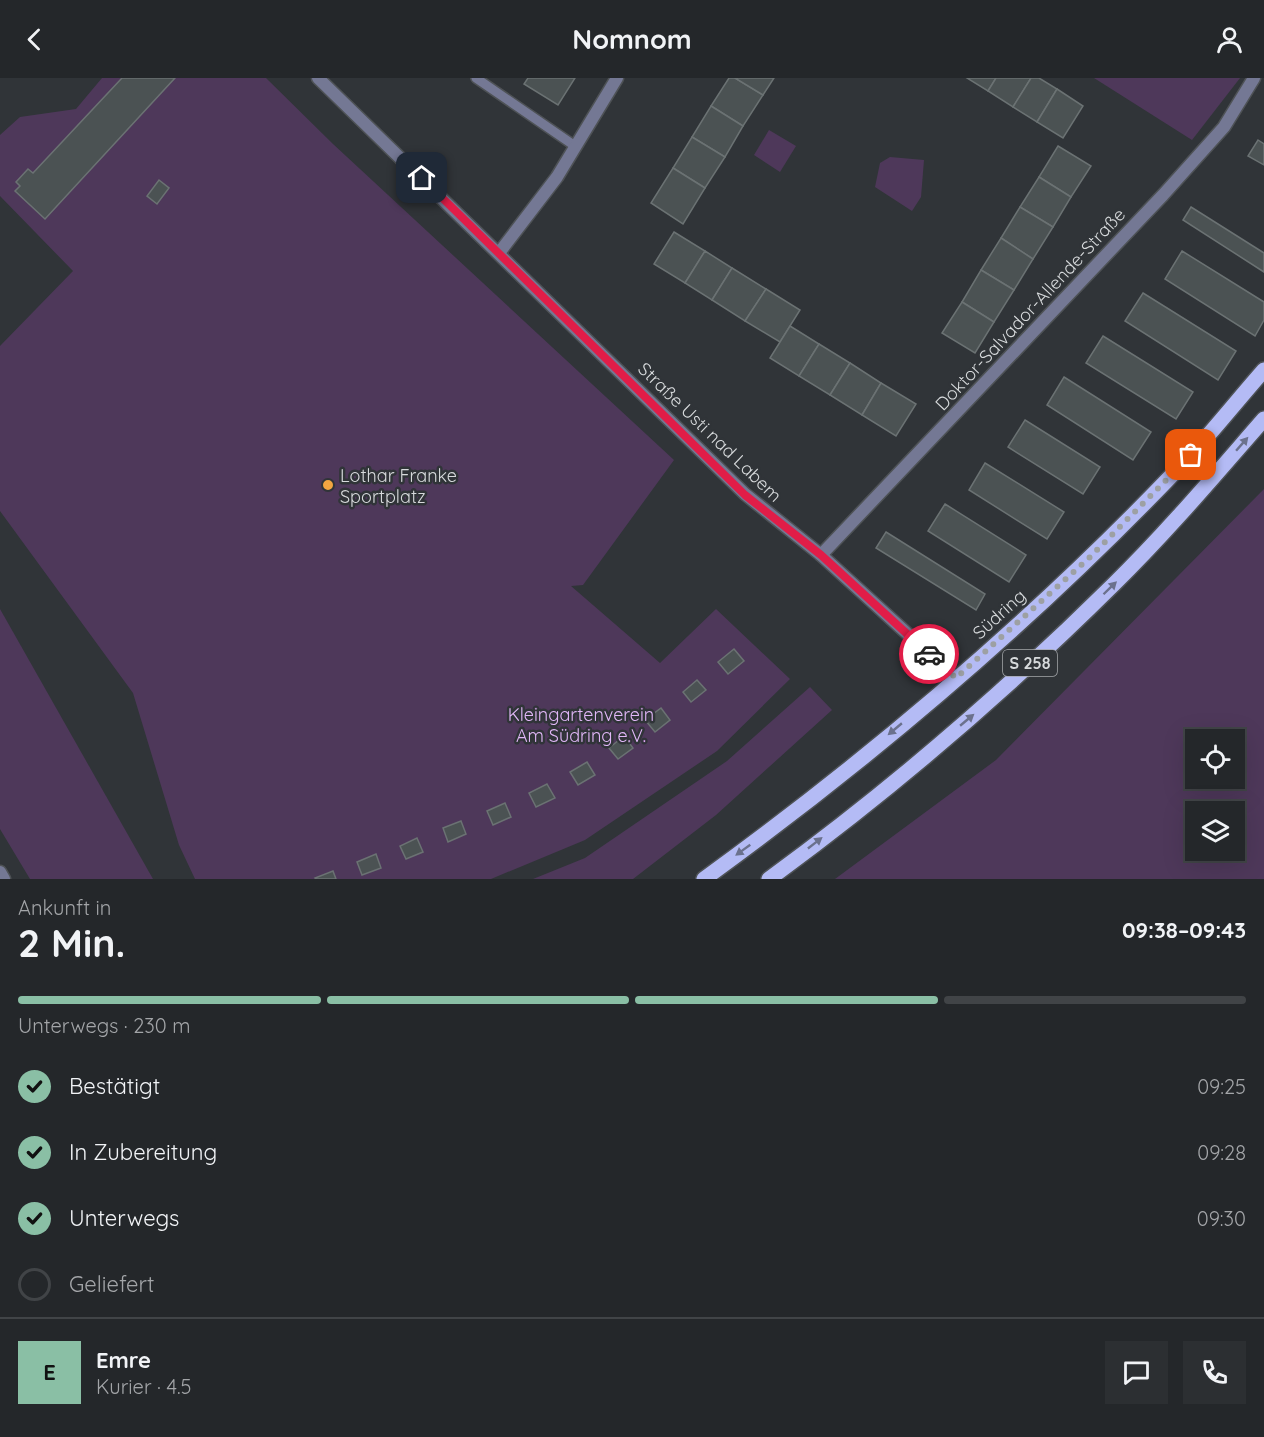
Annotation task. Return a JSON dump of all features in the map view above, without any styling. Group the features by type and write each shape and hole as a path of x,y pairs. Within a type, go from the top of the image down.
{"main road":[{"name":"Südring","path":"704,879 868,752 956,678 1105,543 1176,471 1264,370"},
{"name":"S 258","path":"769,879 892,784 990,700 1115,583 1264,419"}],"street":[{"name":"Straße Usti nad Labem","path":"318,78 500,253 745,495 821,555 956,678"},
{"path":"500,253 557,177 617,78"},
{"name":"Doktor-Salvador-Allende-Straße","path":"821,555 1163,195 1224,127 1254,78"},
{"path":"0,872 4,879"}],"lane":[{"path":"476,78 575,146"}],"green space":[{"name":"Lothar Franke Sportplatz","path":"102,78 266,78 333,144 674,460 583,585 571,586 660,663 716,609 790,679 717,751 585,840 491,879 195,879 179,845 133,693 0,511 0,346 73,271 0,196 0,135 20,117 76,109"},
{"path":"1094,78 1240,78 1192,140"},
{"path":"769,130 796,146 780,172 754,155"},
{"path":"890,157 924,160 921,197 912,211 875,187 880,163"},
{"path":"1264,489 1264,879 835,879 996,760"},
{"path":"0,609 153,879 30,879 0,829"},
{"path":"810,687 832,710 716,815 633,879 533,879 585,858 727,761"}],"building":[{"path":"122,78 175,78 45,219 15,191 20,186 16,182 28,169 33,173"},
{"path":"528,78 575,78 558,105 524,84"},
{"path":"729,78 735,78 763,95 743,126 711,106"},
{"path":"735,78 774,78 763,95"},
{"path":"967,78 996,78 988,91"},
{"path":"996,78 1031,78 1013,107 988,91"},
{"path":"1031,78 1039,78 1057,89 1037,122 1013,107"},
{"path":"1057,89 1083,106 1063,138 1037,122"},
{"path":"711,106 743,126 725,157 692,137"},
{"path":"692,137 725,157 705,188 673,168"},
{"path":"1258,140 1264,144 1264,165 1248,156"},
{"path":"1058,146 1091,166 1071,197 1039,177"},
{"path":"673,168 705,188 683,224 651,203"},
{"path":"1039,177 1071,197 1053,227 1020,207"},
{"path":"159,180 169,188 157,204 147,196"},
{"path":"1020,207 1053,227 1033,259 1001,238"},
{"path":"1191,207 1264,253 1264,272 1183,220"},
{"path":"674,232 705,251 685,283 654,264"},
{"path":"1001,238 1033,259 1014,290 981,270"},
{"path":"705,251 732,268 712,300 685,283"},
{"path":"1182,251 1264,302 1264,320 1255,336 1165,279"},
{"path":"732,268 766,289 745,321 712,300"},
{"path":"981,270 1014,290 994,322 962,302"},
{"path":"766,289 800,310 780,342 745,321"},
{"path":"1143,293 1236,351 1218,380 1125,321"},
{"path":"962,302 994,322 975,353 942,333"},
{"path":"790,326 819,344 799,376 770,358"},
{"path":"1103,336 1193,392 1176,419 1086,363"},
{"path":"819,344 850,363 830,395 799,376"},
{"path":"850,363 881,383 862,415 830,395"},
{"path":"1064,377 1151,432 1133,460 1047,405"},
{"path":"881,383 916,404 896,436 862,415"},
{"path":"1025,420 1100,467 1083,494 1008,447"},
{"path":"985,463 1064,512 1047,539 969,490"},
{"path":"945,504 1026,555 1009,582 928,531"},
{"path":"886,532 985,594 976,610 876,548"},
{"path":"734,649 744,661 728,674 718,662"},
{"path":"697,680 706,690 691,702 683,692"},
{"path":"661,708 670,720 655,732 645,720"},
{"path":"624,736 633,748 618,759 609,748"},
{"path":"587,762 595,775 578,785 570,772"},
{"path":"547,784 555,798 536,807 529,793"},
{"path":"505,803 511,817 493,825 487,811"},
{"path":"461,821 466,834 448,842 443,828"},
{"path":"417,838 423,852 406,859 400,846"},
{"path":"376,854 381,868 362,875 357,862"},
{"path":"333,871 336,879 315,878"}],"way so far":[{"path":"929,654 956,678 1089,558 1191,455"}],"place":[{"name":"Lothar Franke Sportplatz","path":"328,485"}],"route":[{"path":"422,178 745,495 821,555 929,654"}],"park label":[{"name":"Kleingartenverein Am Südring e.V.","path":"581,724"}]}
